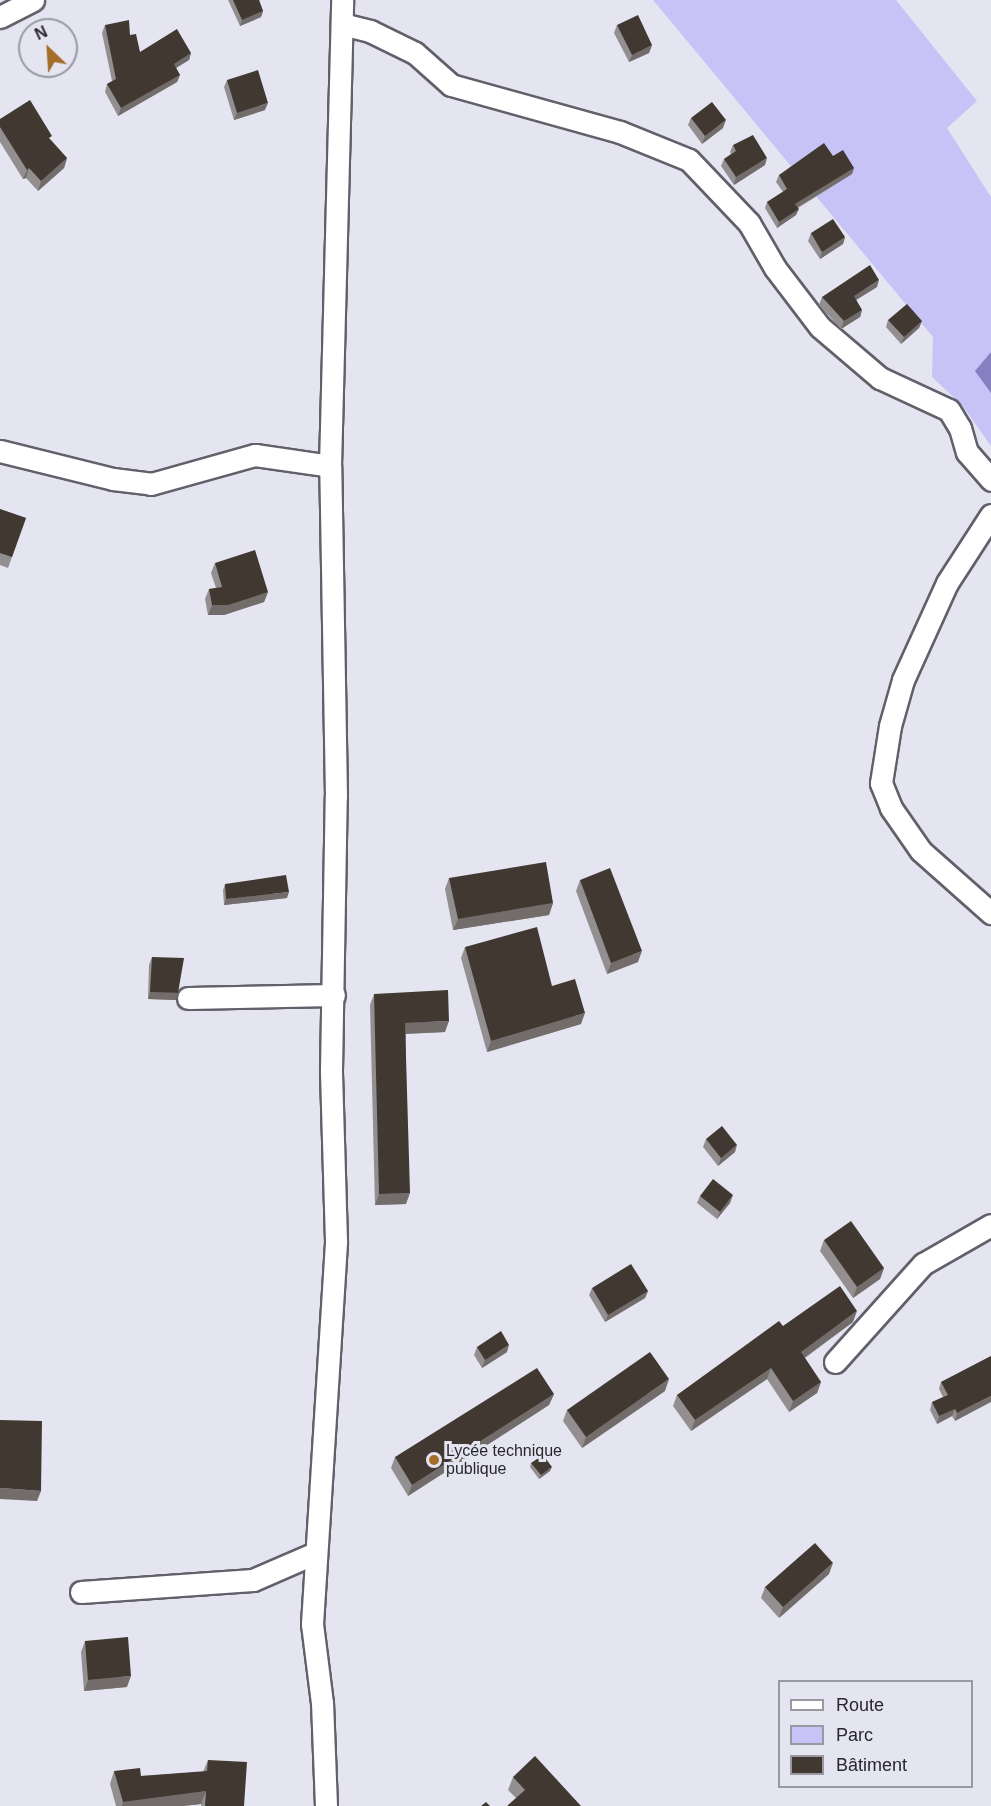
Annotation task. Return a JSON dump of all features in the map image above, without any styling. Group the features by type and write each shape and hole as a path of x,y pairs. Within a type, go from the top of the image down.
{"street":[{"path":"0,16 33,0"},
{"path":"326,1806 322,1703 312,1624 313,1554 322,1489 336,1241 331,1070 334,995 330,466 342,0"},
{"path":"342,24 370,31 415,53 452,85 620,132 689,160 749,223 775,268 820,327 880,378 949,410 960,428 967,452 991,480"},
{"path":"0,451 113,479 151,484 255,455 330,466"},
{"path":"991,515 947,584 903,680 890,726 881,783 891,808 921,851 991,913"},
{"path":"188,998 334,995"},
{"path":"835,1362 923,1264 991,1225"},
{"path":"81,1592 253,1580 313,1554"}],"green space":[{"path":"653,0 896,0 977,101 947,128 991,197 991,446 962,405 932,377 933,337"}],"shaded area":[{"path":"991,352 991,393 975,371"}],"building":[{"path":"233,0 259,0 263,11 242,20"},
{"path":"638,15 652,45 632,55 617,25"},
{"path":"129,20 130,35 136,34 140,52 177,29 191,53 174,64 180,75 121,108 107,84 116,79 105,25"},
{"path":"258,70 268,103 237,113 227,80"},
{"path":"30,100 52,136 49,138 67,158 41,181 29,168 27,170 0,127 0,119"},
{"path":"712,102 726,120 705,136 691,118"},
{"path":"753,135 767,158 736,177 724,159 736,151 733,145"},
{"path":"824,143 833,156 843,150 854,168 795,204 799,209 779,222 767,202 787,189 779,175"},
{"path":"833,219 845,237 822,252 811,233"},
{"path":"870,265 879,280 854,296 862,310 844,321 822,297"},
{"path":"907,304 922,321 904,337 888,320"},
{"path":"0,509 26,518 12,557 0,553"},
{"path":"255,550 268,592 228,605 212,605 209,589 222,587 215,563"},
{"path":"546,862 553,903 458,919 449,878"},
{"path":"610,868 642,951 611,963 580,880"},
{"path":"286,875 289,892 226,899 225,884"},
{"path":"537,927 552,986 575,979 585,1013 491,1041 465,947"},
{"path":"152,957 184,958 178,993 150,992"},
{"path":"448,990 449,1021 405,1023 410,1193 379,1194 374,994"},
{"path":"722,1126 737,1145 721,1158 706,1139"},
{"path":"713,1179 733,1195 720,1212 700,1196"},
{"path":"851,1221 884,1268 857,1287 824,1240"},
{"path":"631,1264 648,1291 608,1315 592,1288"},
{"path":"840,1286 857,1311 801,1352 821,1382 793,1401 771,1368 695,1420 677,1395 779,1321 783,1326"},
{"path":"501,1331 509,1345 485,1360 477,1347"},
{"path":"650,1352 669,1379 586,1437 567,1410"},
{"path":"991,1356 991,1396 957,1413 955,1409 939,1416 932,1402 948,1395 941,1382"},
{"path":"537,1368 554,1394 412,1485 395,1457"},
{"path":"0,1420 42,1421 41,1491 0,1488"},
{"path":"543,1455 552,1467 541,1475 531,1463"},
{"path":"815,1543 833,1563 783,1607 765,1587"},
{"path":"128,1637 131,1676 88,1680 85,1641"},
{"path":"535,1756 581,1806 507,1806 525,1790 513,1777"},
{"path":"208,1760 247,1762 244,1806 205,1806 206,1791 123,1802 114,1771 140,1768 141,1776 207,1771"}],"place":[{"name":"Lycée technique publique","path":"434,1460"}]}
